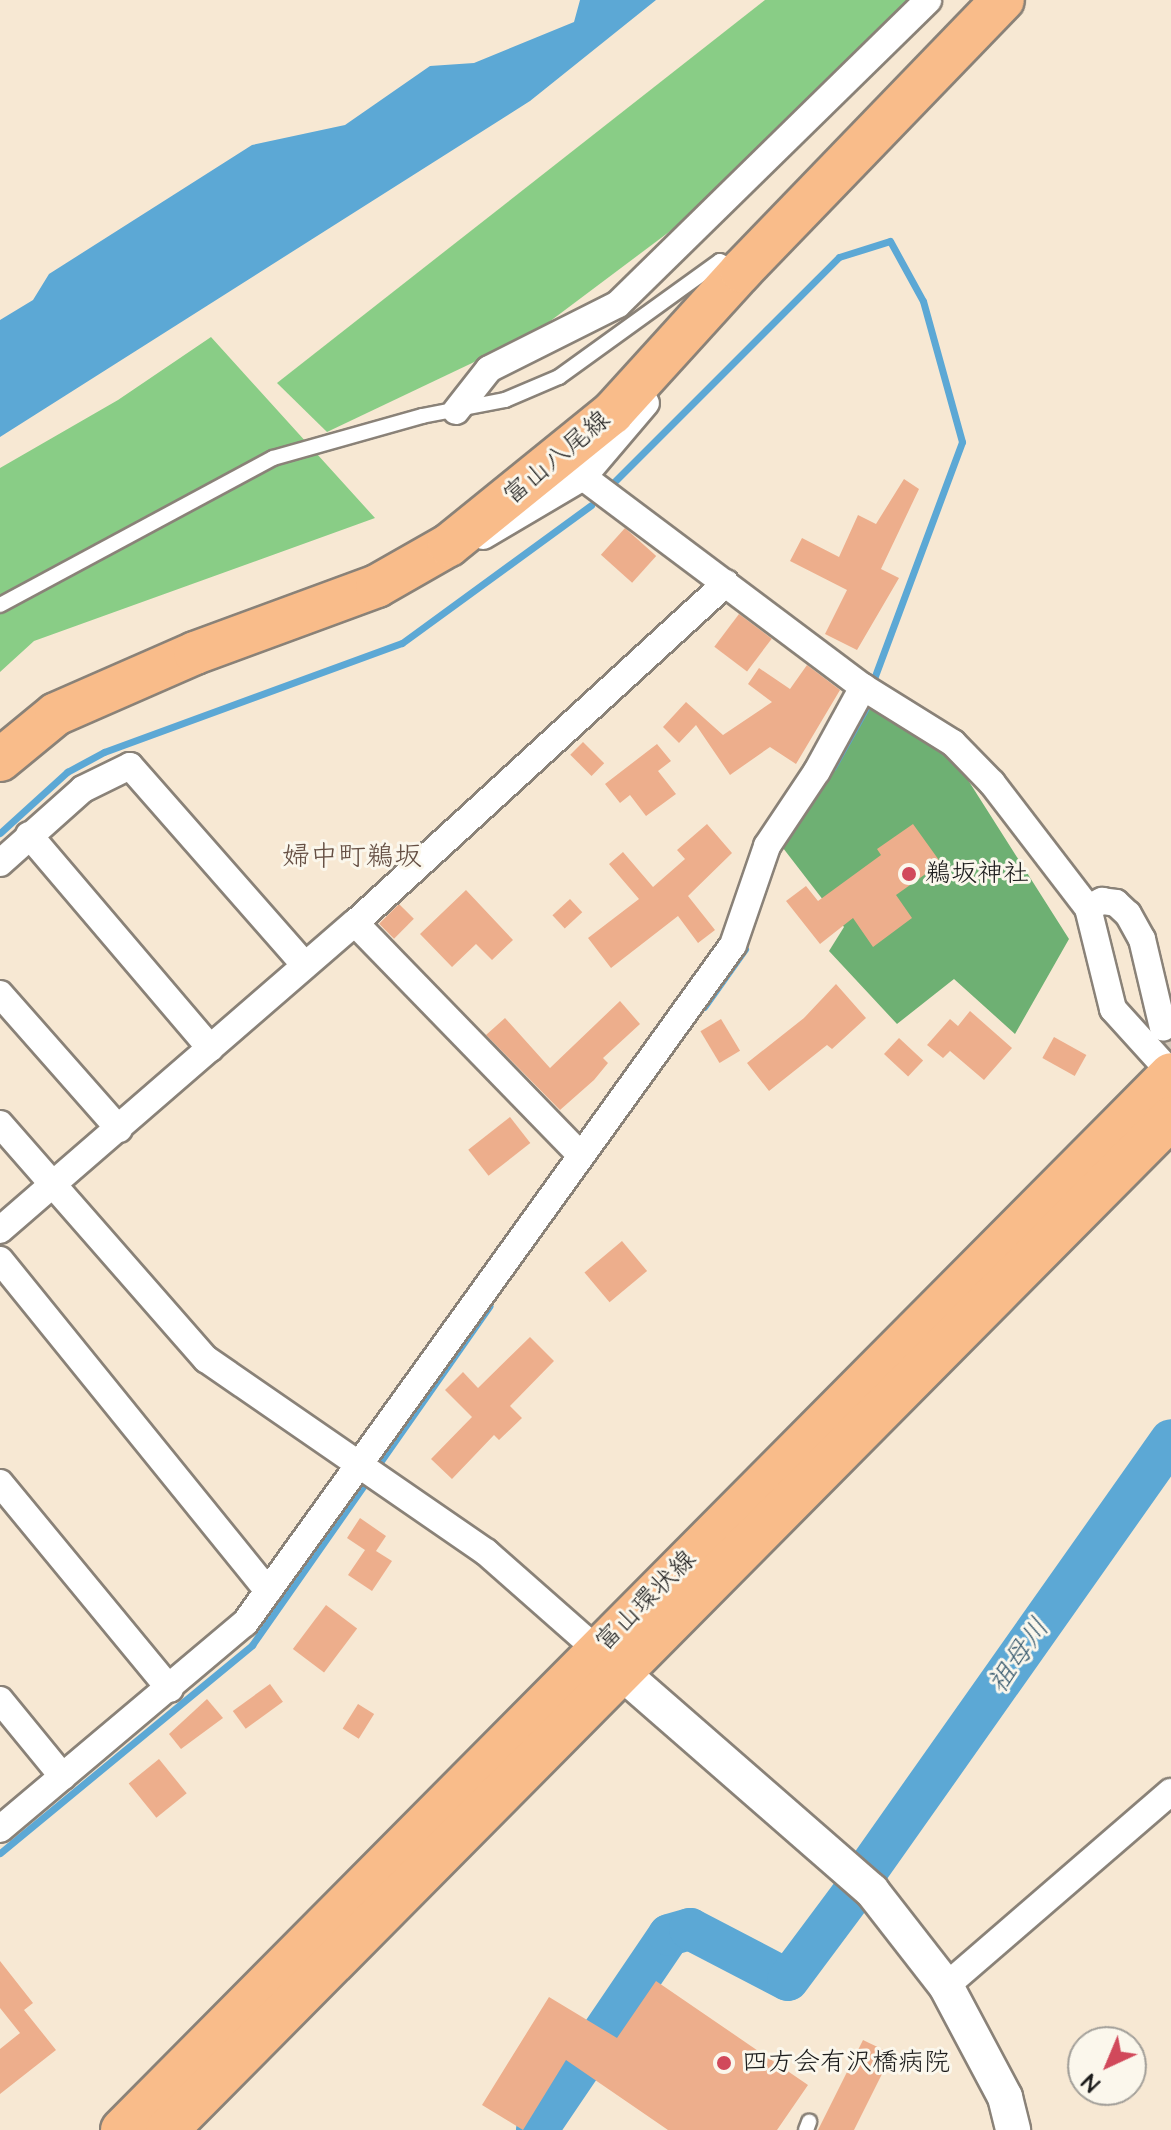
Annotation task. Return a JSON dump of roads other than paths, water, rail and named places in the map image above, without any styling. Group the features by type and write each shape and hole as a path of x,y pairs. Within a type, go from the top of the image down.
{"main road":[{"name":"富山八尾線","path":"0,760 56,714 195,653 377,586 449,545 563,457 612,413 741,271 1003,0"},
{"name":"富山環状線","path":"167,2130 609,1661 1171,1073"},
{"name":"富山環状線","path":"122,2130 1171,1118"}],"street":[{"path":"456,411 489,369 618,304 928,0"},
{"path":"377,586 427,566 583,477 708,327 741,271"},
{"path":"583,477 868,691 953,743 992,783 1088,908 1113,1009 1171,1073"},
{"path":"0,1230 355,923 726,583"},
{"path":"0,1829 245,1623 579,1153 733,945 767,846 868,691"},
{"path":"0,863 83,789 130,766 304,964"},
{"path":"29,835 210,1048"},
{"path":"1088,908 1102,901 1116,903 1128,914 1142,939 1163,1028"},
{"path":"355,923 579,1153"},
{"path":"0,994 119,1129"},
{"path":"0,1124 206,1359 486,1552 872,1891 946,1986 1005,2097 1013,2130"},
{"path":"0,1260 268,1591"},
{"path":"0,1483 170,1689"},
{"path":"0,1700 63,1777"},
{"path":"946,1986 1171,1792"}],"lane":[{"path":"0,605 273,458 422,416 505,400 559,377 720,261 741,271"}],"water":[{"path":"580,0 656,0 530,101 0,437 0,320 33,300 49,274 252,145 345,125 430,66 474,63 574,22"}],"waterway":[{"path":"614,482 839,257 890,241 923,301 962,442 872,684"},
{"path":"0,833 67,772 104,752 402,643 591,505"},
{"path":"833,767 868,704"},
{"path":"704,1007 745,949"},
{"path":"0,1853 252,1645 489,1306"},
{"name":"祖母川","path":"867,1871 1171,1440"},
{"name":"祖母川","path":"537,2130 669,1935 690,1929 788,1980 852,1894"}],"tunnel":[{"path":"1163,1028 1171,1058"}],"place":[{"name":"鵜坂神社","path":"909,874"},
{"name":"四方会有沢橋病院","path":"724,2063"}],"district":[{"name":"婦中町鵜坂","path":"352,857"}]}
